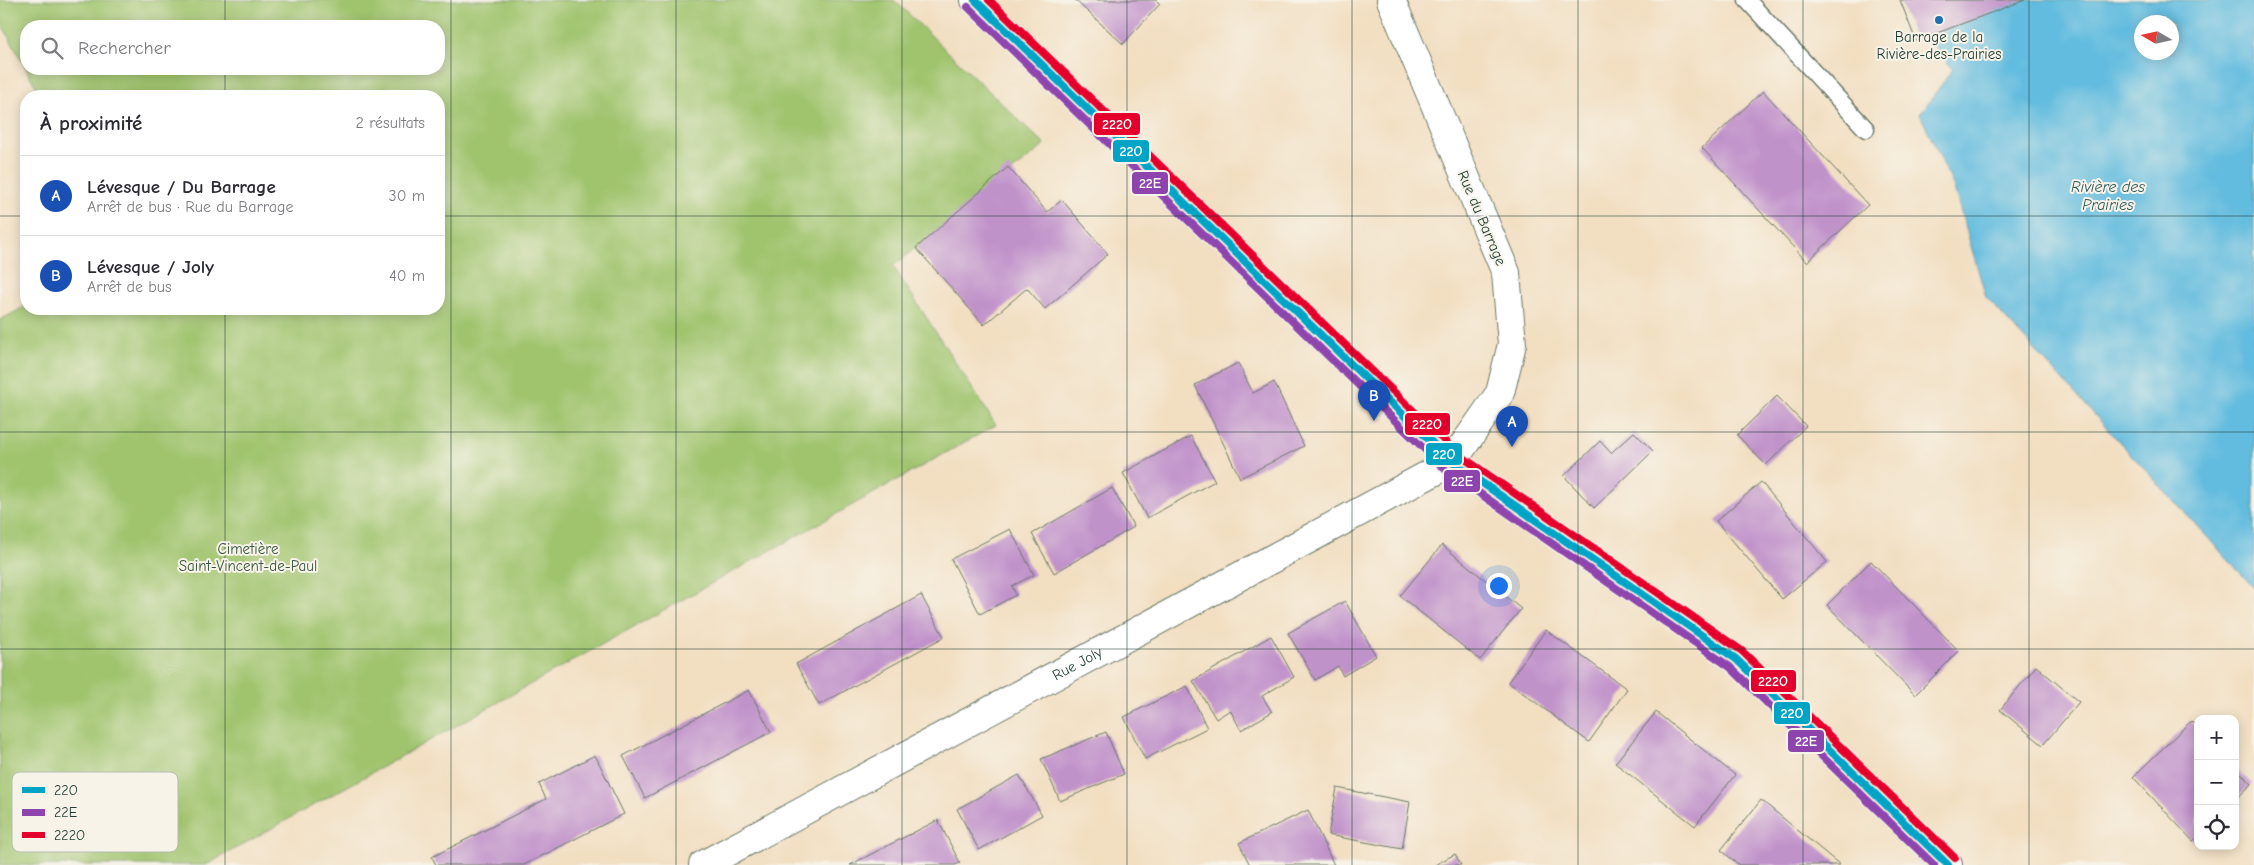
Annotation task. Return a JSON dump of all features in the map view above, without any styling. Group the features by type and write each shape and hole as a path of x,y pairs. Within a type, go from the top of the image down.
{"street":[{"path":"975,0 1452,462 1736,659 1948,865"},
{"name":"Rue du Barrage","path":"1391,0 1506,273 1512,344 1500,393 1452,462"},
{"name":"Rue Joly","path":"703,865 1452,462"}],"lane":[{"path":"1747,0 1866,129"}],"green space":[{"name":"Cimetière Saint-Vincent-de-Paul","path":"0,0 894,0 1045,145 893,266 996,425 206,865 0,865 0,320 20,309 20,315 445,315 445,90 38,90 29,75 445,75 445,20 20,20 20,58 0,21"}],"water":[{"name":"Rivière des Prairies","path":"1900,0 2254,0 2254,588 1986,297 1953,185 1920,114 1953,69 1927,37 1930,5 1916,41"}],"building":[{"path":"1075,0 1156,0 1160,4 1123,44"},
{"name":"Barrage de la Rivière-des-Prairies","path":"1900,0 2025,0 1916,41"},
{"path":"1763,91 1868,205 1807,262 1702,148"},
{"path":"1008,167 1047,212 1062,200 1108,254 1045,309 1027,288 984,325 916,248"},
{"path":"1238,363 1253,393 1274,382 1304,446 1240,478 1195,385"},
{"path":"1777,396 1806,426 1766,465 1737,435"},
{"path":"1634,432 1653,451 1594,508 1564,476 1600,441 1611,453"},
{"path":"1191,436 1215,481 1147,518 1123,473"},
{"path":"1761,482 1827,562 1782,599 1716,521"},
{"path":"1112,488 1134,527 1054,573 1032,534"},
{"path":"1010,529 1034,575 1012,586 1016,595 980,614 951,559"},
{"path":"1442,545 1521,609 1480,660 1400,596"},
{"path":"1871,561 1959,651 1915,695 1827,605"},
{"path":"921,595 944,637 819,705 796,664"},
{"path":"1345,601 1376,656 1343,676 1338,666 1315,680 1288,633"},
{"path":"1546,630 1627,689 1589,742 1508,682"},
{"path":"1271,636 1294,677 1262,696 1272,712 1241,730 1230,710 1216,719 1193,681"},
{"path":"2036,666 2079,702 2043,745 2000,710"},
{"path":"1187,686 1207,728 1145,759 1124,717"},
{"path":"749,690 771,732 645,798 623,756"},
{"path":"1656,712 1735,775 1695,826 1615,763"},
{"path":"2191,721 2194,724 2194,840 2193,841 2133,777"},
{"path":"1106,732 1124,774 1060,801 1041,759"},
{"path":"595,755 624,814 524,865 436,865 432,857 546,799 539,784"},
{"path":"2239,771 2252,784 2239,796"},
{"path":"1019,775 1042,815 979,850 957,809"},
{"path":"1337,788 1410,802 1402,849 1328,835"},
{"path":"1761,800 1840,865 1739,865 1721,850"},
{"path":"1308,810 1334,865 1250,865 1239,843"},
{"path":"938,820 960,863 955,865 850,865"},
{"path":"1455,854 1461,865 1435,865"}],"transit line":[{"name":"22O","path":"975,0 1452,462 1736,659 1948,865"},
{"name":"222O","path":"989,0 1458,454 1742,651 1955,858"},
{"name":"22E","path":"968,7 1446,470 1730,667 1934,865"}],"place":[{"name":"Barrage de la Rivière-des-Prairies","path":"1939,20"},
{"name":"Lévesque / Joly","path":"1374,421"},
{"name":"Lévesque / Du Barrage","path":"1512,447"}]}
